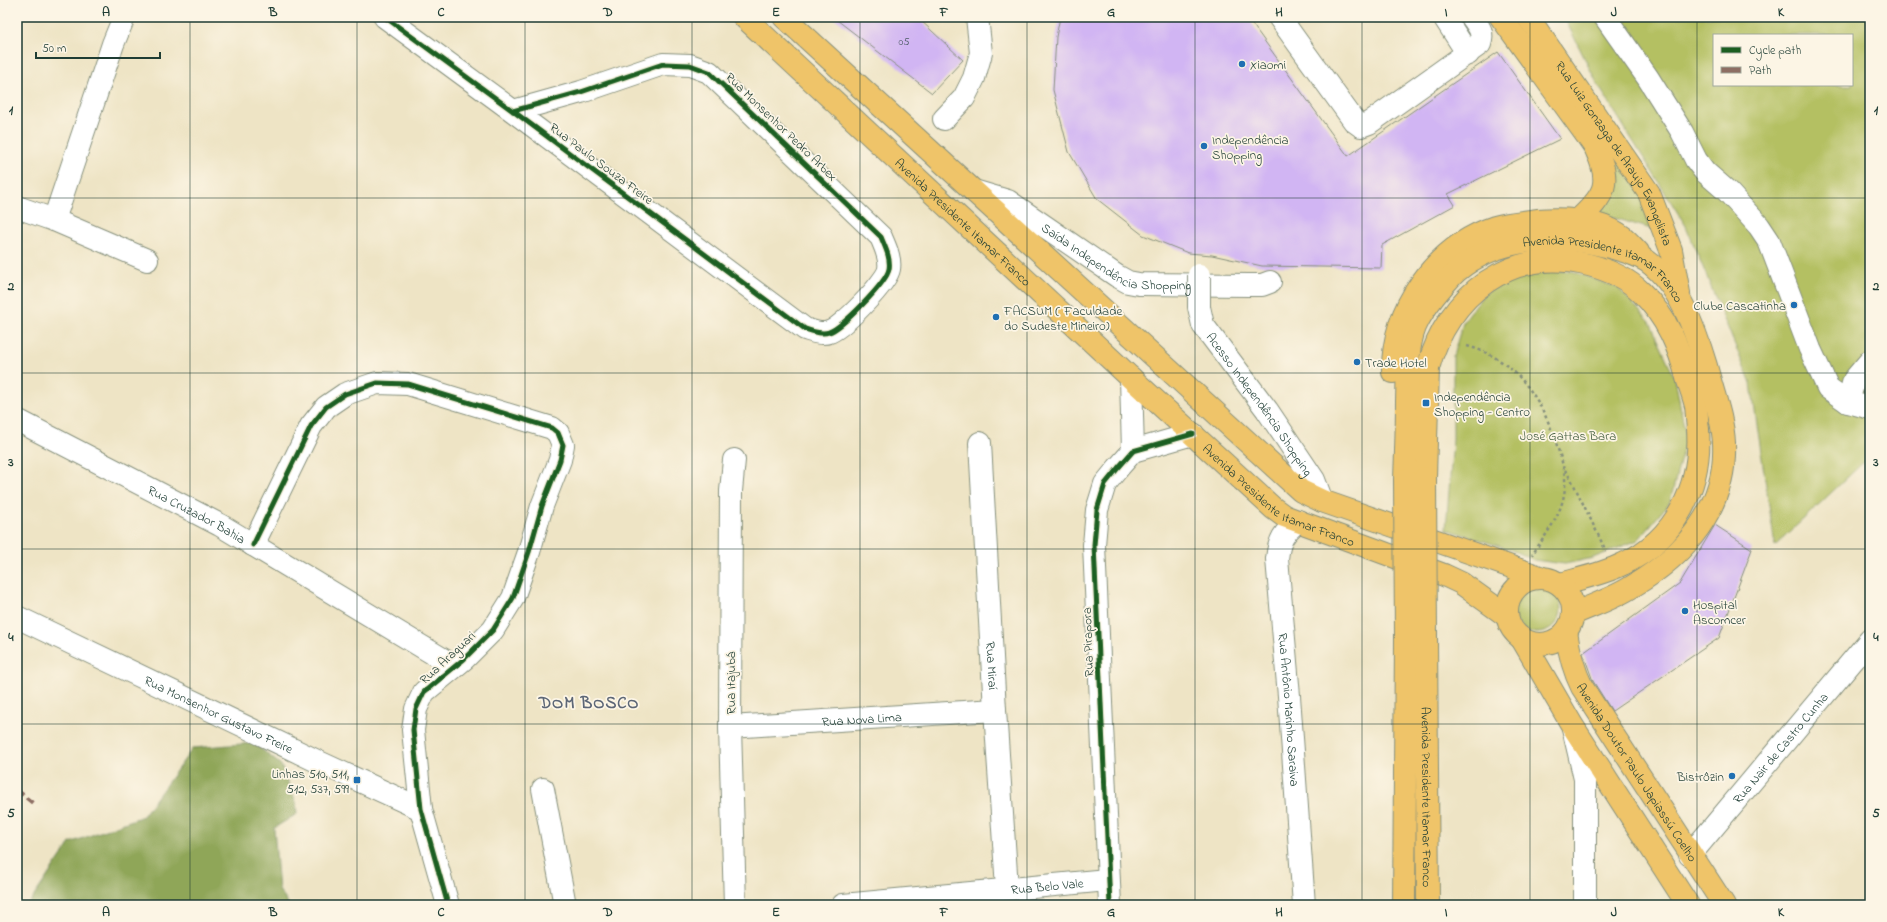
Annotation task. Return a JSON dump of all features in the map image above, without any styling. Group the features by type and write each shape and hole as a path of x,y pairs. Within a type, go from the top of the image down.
{"main road":[{"name":"Avenida Presidente Itamar Franco","path":"744,17 1131,378 1273,508 1284,516 1444,575 1461,583 1507,616"},
{"name":"Avenida Presidente Itamar Franco","path":"784,17 1300,491 1322,501 1540,577 1599,574 1614,568 1648,549 1668,529 1685,504 1694,479 1699,443 1696,407 1686,374 1668,326 1661,314 1640,291 1626,280 1605,270 1577,262 1556,261 1517,266 1485,282 1468,297 1446,325 1433,351 1428,368 1415,479 1416,637 1428,905"},
{"name":"Rua Luiz Gonzaga de Araujo Evangelista","path":"1501,17 1595,147 1603,164 1605,182 1599,198 1577,221"},
{"name":"Rua Luiz Gonzaga de Araujo Evangelista","path":"1528,17 1649,193 1671,250 1680,298"},
{"path":"1406,450 1394,390 1393,358 1398,332 1408,306 1422,283 1436,264 1454,248 1496,227 1556,218 1593,224 1622,237 1646,260"},
{"name":"Avenida Presidente Itamar Franco","path":"1415,479 1406,450 1408,362 1415,328 1427,305 1457,271 1473,260 1496,249 1522,242 1548,239 1569,239 1593,243 1631,253 1646,260 1669,281 1680,298 1703,355 1724,442 1722,476 1715,501 1705,520 1673,557 1632,587 1570,623"},
{"path":"1540,577 1568,592 1572,602 1570,623 1559,639 1540,644 1531,643 1522,639 1514,633 1507,616 1507,607 1514,589 1522,582 1540,577"},
{"name":"Avenida Doutor Paulo Japiassú Coelho","path":"1570,623 1569,652 1575,672 1582,687 1724,905"},
{"name":"Avenida Presidente Itamar Franco","path":"1404,905 1416,637"},
{"path":"1522,639 1572,725 1688,905"}],"street":[{"path":"54,220 113,44 124,17"},
{"name":"Rua Paulo Souza Freire","path":"384,17 513,110 805,329"},
{"path":"944,119 964,98 974,78 981,53 977,17"},
{"path":"1279,17 1354,121 1361,126 1369,123 1480,44 1482,37 1481,29 1472,17"},
{"path":"1444,17 1468,54"},
{"path":"1605,17 1652,84 1682,132 1696,160 1705,172 1728,192 1759,226 1769,241 1810,349 1828,388 1848,402 1870,408"},
{"name":"Rua Monsenhor Pedro Arbex","path":"513,110 581,92 664,64 690,65 709,72 866,221 881,237 888,253 889,270 882,283 842,325 829,332 818,333 805,329"},
{"name":"Saída Independência Shopping","path":"974,191 1008,201 1128,282 1139,284 1262,285 1270,282"},
{"path":"17,207 54,220 147,260"},
{"name":"Acesso Independência Shopping","path":"1199,268 1199,307 1203,325 1267,410 1310,474 1322,501"},
{"path":"1848,402 1854,380 1870,361"},
{"path":"1131,378 1133,451 1192,434"},
{"name":"Rua Araguari","path":"253,545 312,426 326,407 345,394 377,383 408,384 552,428 558,433 563,445 560,460 542,506 529,552 513,598 493,630 464,659 424,692 416,709 413,730 421,809 448,905"},
{"name":"Rua Cruzador Bahia","path":"17,420 220,525 454,666"},
{"name":"Rua Miraí","path":"980,443 994,710 1007,888"},
{"name":"Rua Pirapora","path":"1110,905 1094,545 1097,510 1105,484 1133,451"},
{"name":"Rua Itajubá","path":"734,460 731,491 730,727 735,905"},
{"name":"Rua Antônio Marinho Saraiva","path":"1298,521 1285,533 1279,546 1277,559 1289,696 1304,905"},
{"name":"Rua Monsenhor Gustavo Freire","path":"17,617 320,763 421,809"},
{"name":"Rua Nair de Castro Cunha","path":"1690,855 1870,640"},
{"name":"Rua Nova Lima","path":"730,727 994,710"},
{"path":"1572,725 1585,779 1585,905"},
{"path":"543,789 565,905"},
{"name":"Rua Belo Vale","path":"843,905 932,900 1007,888 1108,880"}],"path":[{"path":"1467,346 1488,353 1507,367 1527,385 1548,420 1564,469 1565,487 1559,511 1552,526 1540,577"},
{"path":"1564,469 1572,481 1614,568"}],"green space":[{"path":"1509,17 1518,17 1644,194 1655,230 1597,213 1609,189"},
{"name":"Clube Cascatinha","path":"1564,17 1870,17 1870,456 1775,546 1751,384 1686,226 1598,85"},
{"name":"José Gattas Bara","path":"1572,271 1618,288 1650,322 1675,378 1686,437 1670,502 1638,540 1593,558 1565,564 1534,560 1509,549 1446,529 1453,440 1453,356 1463,322 1484,294 1509,280 1530,273"},
{"path":"1537,585 1546,587 1554,592 1559,600 1561,609 1559,618 1554,626 1546,631 1537,633 1528,631 1520,626 1515,618 1513,609 1515,600 1520,592 1528,587"},
{"path":"254,743 281,765 296,802 297,814 274,828 279,890 289,905 28,905 70,843 143,816 193,748"}],"building":[{"path":"833,17 917,17 963,60 932,93"},
{"name":"Independência Shopping","path":"1060,17 1247,17 1348,156 1498,52 1560,139 1448,194 1455,205 1382,245 1381,268 1262,266 1212,255 1188,253 1143,235 1097,199 1069,152 1053,90 1056,37"},
{"name":"Hospital Ascomcer","path":"1715,525 1752,549 1719,638 1612,711 1593,681 1583,653 1680,583"}],"marked path":[{"path":"17,790 35,805"}],"cycle path":[{"path":"385,17 805,329 823,333 835,329 863,304 880,284 889,269 889,261 881,237 709,72 690,65 663,64 581,92 513,111"},
{"path":"253,545 311,426 326,407 345,394 377,383 408,384 552,428 558,433 563,445 560,460 542,506 529,552 513,598 493,630 464,659 424,692 416,709 413,730 421,809 448,905"},
{"path":"1110,905 1094,545 1097,510 1105,484 1133,451 1193,434"}],"place":[{"name":"Xiaomi","path":"1242,64"},
{"name":"Independência Shopping","path":"1204,146"},
{"name":"Clube Cascatinha","path":"1794,305"},
{"name":"FACSUM ( Faculdade do Sudeste Mineiro)","path":"996,317"},
{"name":"Trade Hotel","path":"1357,362"},
{"name":"Independência Shopping - Centro","path":"1426,403"},
{"name":"Hospital Ascomcer","path":"1685,611"},
{"name":"Bistrôzin","path":"1732,776"},
{"name":"Linhas 510, 511, 512, 537, 599","path":"357,780"}],"district":[{"name":"DOM BOSCO","path":"589,702"}]}
